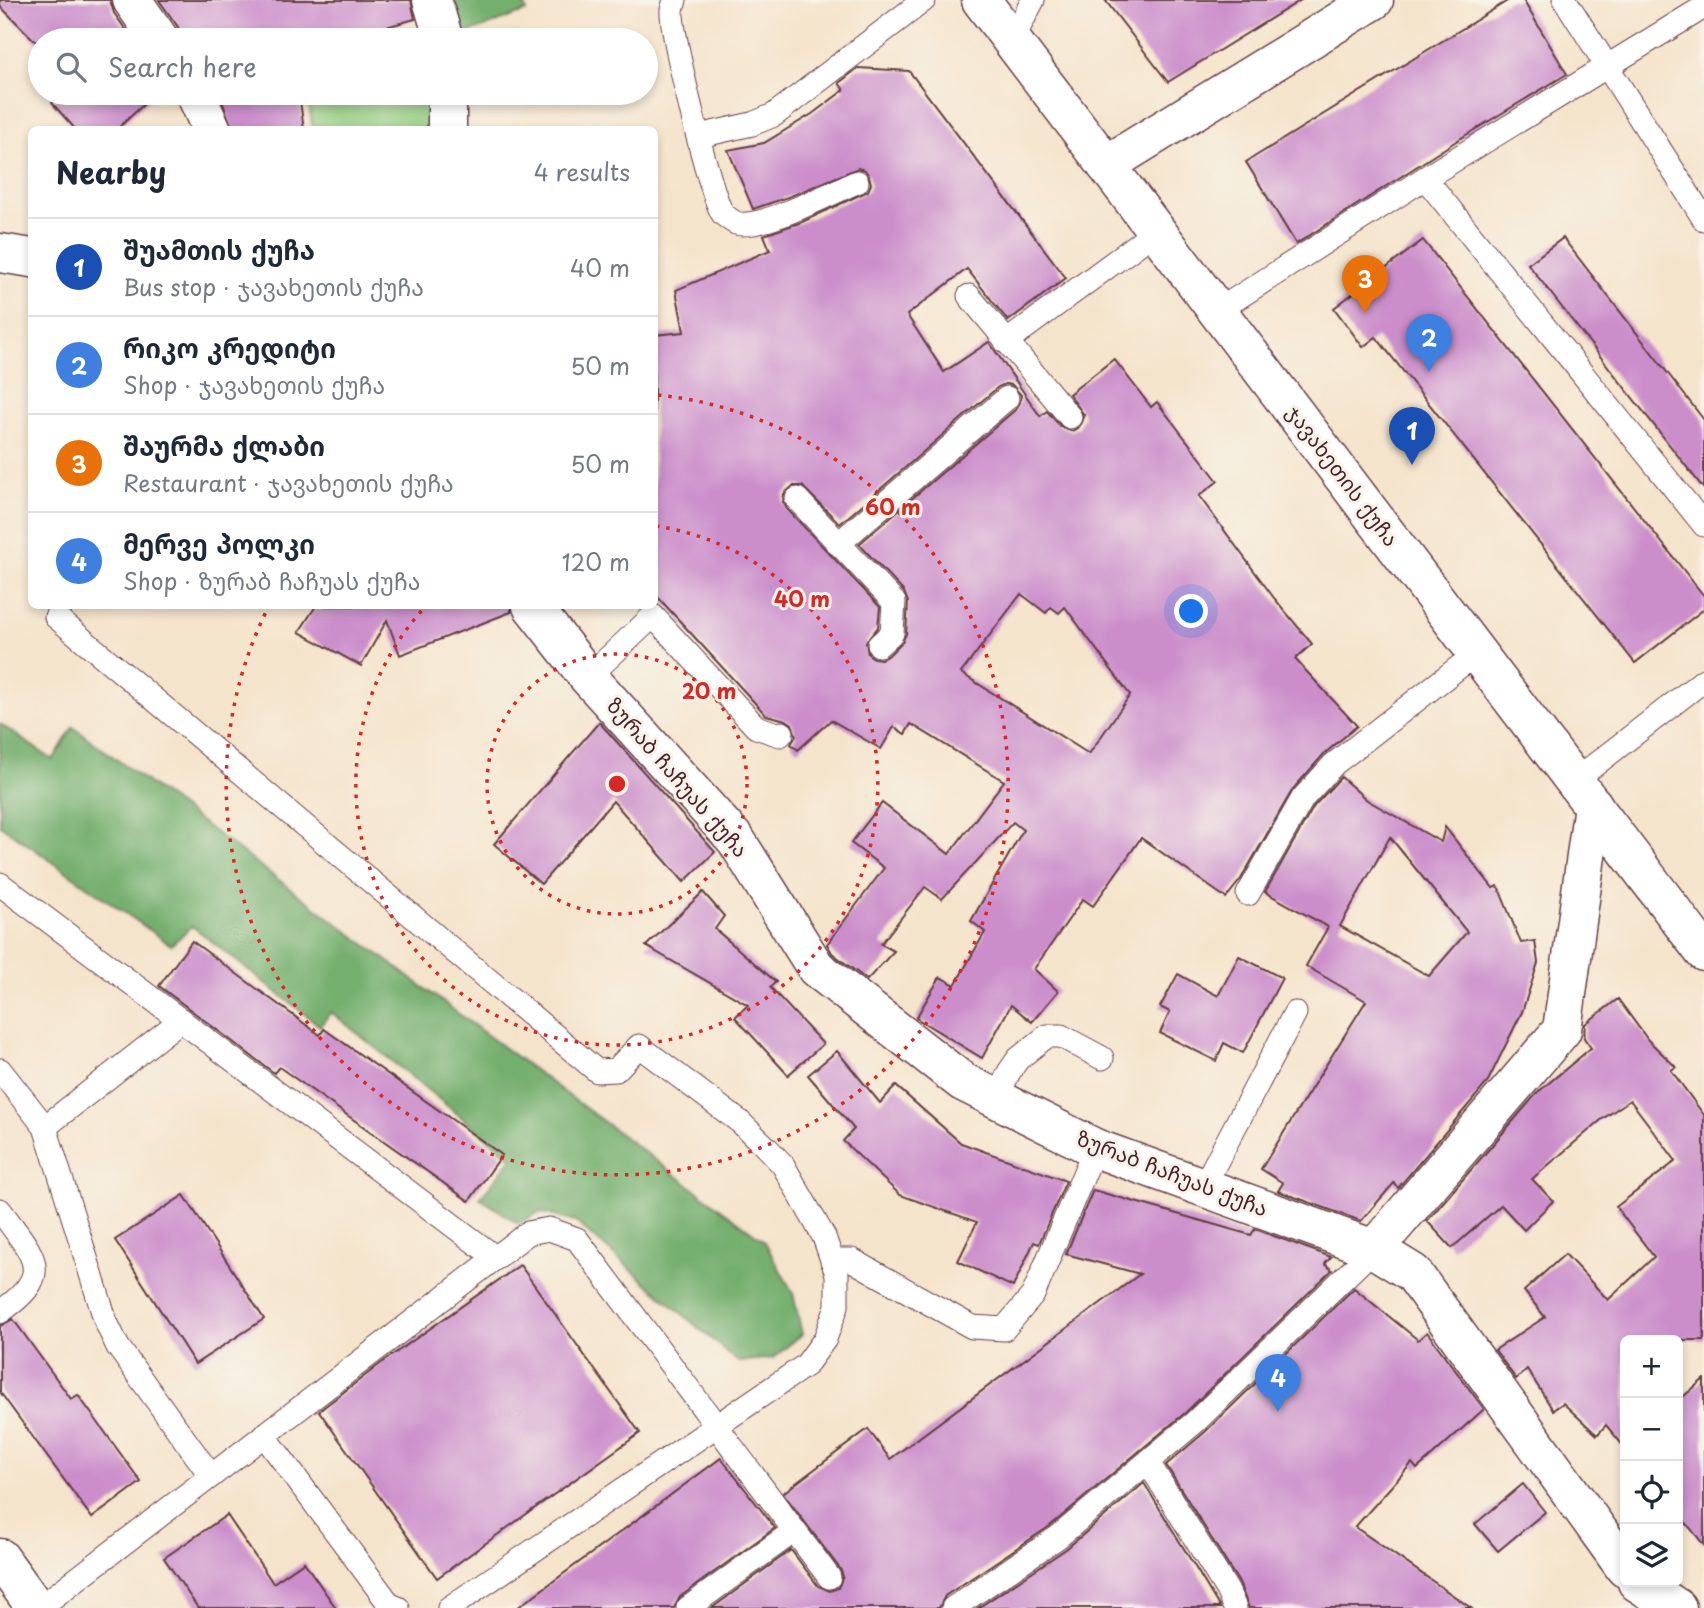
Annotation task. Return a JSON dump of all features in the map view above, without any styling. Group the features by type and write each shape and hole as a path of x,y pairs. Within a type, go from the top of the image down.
{"street":[{"path":"132,0 152,28"},
{"path":"432,0 440,28"},
{"name":"ჯავახეთის ქუჩა","path":"981,0 1704,952"},
{"path":"1106,165 1374,0"},
{"path":"201,105 210,126"},
{"path":"447,105 447,126"},
{"path":"0,254 28,258"},
{"name":"ზურაბ ჩაჩუას ქუჩა","path":"534,609 588,677 736,840 816,968 963,1082 1095,1148 1374,1249 1413,1273 1620,1561"},
{"path":"1374,1249 1562,1030 1583,793"},
{"path":"0,1558 38,1608"},
{"path":"1645,1587 1677,1608"}],"lane":[{"path":"675,0 672,10 678,46 712,188 723,214 736,223 754,224 857,182"},
{"path":"699,136 752,124 774,115 924,0"},
{"path":"1012,41 1033,0"},
{"path":"1565,0 1704,219"},
{"path":"1217,311 1426,178 1704,7"},
{"path":"1426,178 1704,525"},
{"path":"1006,342 1156,231"},
{"path":"969,296 1070,417"},
{"path":"838,544 1007,398"},
{"path":"797,499 894,602 892,633 879,645"},
{"path":"588,677 653,616 756,727 780,735 782,733"},
{"path":"57,617 597,1071 617,1070 639,1045 740,1122 783,1165 824,1237 837,1275 837,1306 825,1339 806,1365 449,1608"},
{"path":"1248,894 1303,799 1334,764 1477,653"},
{"path":"1583,793 1704,680"},
{"path":"0,884 496,1258"},
{"path":"1203,1187 1295,1013"},
{"path":"44,1127 181,1020"},
{"path":"998,1098 1018,1059 1047,1036 1060,1036 1102,1058"},
{"path":"0,1070 44,1127 111,1335 211,1476"},
{"path":"832,1260 852,1260 972,1327 1004,1329 1034,1295 1095,1148"},
{"path":"0,1210 30,1251 36,1268 31,1285 19,1299 0,1312"},
{"path":"38,1608 528,1233 549,1229 577,1239 829,1577"},
{"path":"954,1608 1058,1537 1195,1422 1374,1249"},
{"path":"264,1435 390,1605 398,1608"},
{"path":"1148,1462 1227,1590 1234,1608"},
{"path":"688,1608 794,1531"}],"green space":[{"path":"453,0 522,0 527,11 481,28 463,28"},
{"path":"309,105 431,105 429,126 312,126"},
{"path":"0,724 53,760 73,727 764,1241 793,1293 802,1334 773,1358 738,1362 576,1222 540,1212 518,1223 480,1198 512,1158 331,1012 320,1026 192,926 171,945 0,825"}],"building":[{"path":"0,0 110,0 114,13 125,28 28,28 28,34 0,6"},
{"path":"159,0 411,0 415,19 382,28 178,27"},
{"path":"1105,0 1301,0 1168,82"},
{"path":"1509,0 1523,0 1567,74 1461,138 1296,244 1246,162"},
{"path":"858,68 909,71 1066,278 1008,321 967,269 907,315 944,372 989,342 1040,416 1047,411 1060,426 1072,431 1079,427 1084,415 1069,394 1114,359 1151,407 1157,402 1218,481 1199,496 1274,598 1312,644 1295,659 1357,726 1324,754 1293,789 1241,879 1226,898 1141,838 1093,906 1083,899 1034,969 1058,991 1032,1022 1011,1005 982,1058 916,1018 940,977 955,985 985,932 971,921 1023,830 1013,822 942,899 925,887 881,944 894,951 867,980 832,953 827,944 884,868 851,843 882,803 949,854 1004,781 911,724 905,734 894,727 881,749 831,720 798,750 791,744 796,736 792,724 766,715 658,597 658,335 684,332 676,290 770,250 764,235 802,222 868,191 871,184 869,176 865,170 858,168 753,209 728,150 764,143 812,114 844,90 839,83","holes":["1012,385 1021,395 1016,409 859,544 904,592 908,602 906,634 902,642 888,656 874,658 868,654 866,642 878,627 880,607 787,509 783,502 784,494 793,486 802,486 840,524 998,387","1021,594 1046,613 1051,607 1059,613 1065,607 1130,695 1089,754 961,673"]},
{"path":"54,105 143,105 120,126 72,126"},
{"path":"224,105 301,105 303,126 231,126"},
{"path":"1563,238 1704,420 1704,489 1528,264"},
{"path":"1423,240 1704,596 1704,609 1635,663 1376,337 1363,347 1334,308"},
{"path":"314,609 511,609 511,612 400,655 387,620 361,666 299,632"},
{"path":"599,722 715,852 684,882 613,801 541,884 494,844"},
{"path":"1341,777 1367,800 1441,842 1445,827 1493,888 1498,886 1521,943 1535,941 1538,963 1522,1012 1487,1083 1398,1188 1394,1183 1361,1221 1278,1191 1283,1183 1261,1169 1366,1001 1306,966 1328,927 1265,892 1314,806","holes":["1390,837 1467,932 1429,976 1340,926"]},
{"path":"703,892 724,916 715,929 776,982 770,987 823,1044 788,1075 735,1017 748,1005 646,946"},
{"path":"192,941 320,1035 324,1029 502,1155 469,1201 279,1067 274,1073 159,986"},
{"path":"1239,956 1282,978 1243,1053 1224,1043 1216,1061 1160,1033 1170,1012 1160,1007 1178,974 1218,996"},
{"path":"1618,999 1648,1040 1676,1067 1671,1070 1704,1115 1704,1340 1683,1340 1683,1335 1620,1335 1620,1442 1606,1425 1597,1435 1563,1403 1553,1410 1527,1369 1516,1379 1495,1350 1545,1317 1524,1291 1565,1254 1608,1300 1654,1257 1616,1207 1676,1161 1630,1100 1601,1120 1532,1179 1553,1201 1524,1230 1501,1205 1452,1248 1427,1221 1538,1092 1591,1048 1584,1038 1585,1024"},
{"path":"837,1051 880,1103 896,1086 961,1143 1066,1181 1039,1244 1034,1242 1013,1287 958,1261 977,1222 900,1195 843,1141 854,1129 808,1075"},
{"path":"1093,1190 1251,1235 1255,1229 1331,1257 1325,1264 1332,1270 1186,1412 1050,1526 945,1596 939,1608 712,1608 791,1550 818,1586 830,1591 838,1588 843,1576 840,1569 783,1493 868,1429 890,1459 1140,1274 1066,1254"},
{"path":"184,1195 264,1319 195,1364 115,1240"},
{"path":"520,1265 640,1433 437,1578 319,1411 384,1361"},
{"path":"1354,1288 1418,1340 1427,1332 1484,1409 1417,1469 1412,1463 1355,1527 1471,1608 1249,1608 1239,1583 1166,1465 1205,1432"},
{"path":"13,1319 71,1399 78,1395 141,1482 92,1518 0,1392 0,1326"},
{"path":"1704,1379 1704,1545 1683,1519 1683,1397"},
{"path":"721,1458 775,1528 680,1597 674,1608 517,1608"},
{"path":"1144,1483 1220,1608 978,1608 1066,1549"},
{"path":"1523,1484 1545,1512 1498,1551 1475,1524"},
{"path":"227,1515 273,1583 304,1562 336,1608 198,1608 164,1558"}],"place":[{"name":"შაურმა ქლაბი","path":"1365,313"},
{"name":"რიკო კრედიტი","path":"1429,372"},
{"name":"შუამთის ქუჩა","path":"1412,465"},
{"name":"მერვე პოლკი","path":"1278,1412"}]}
